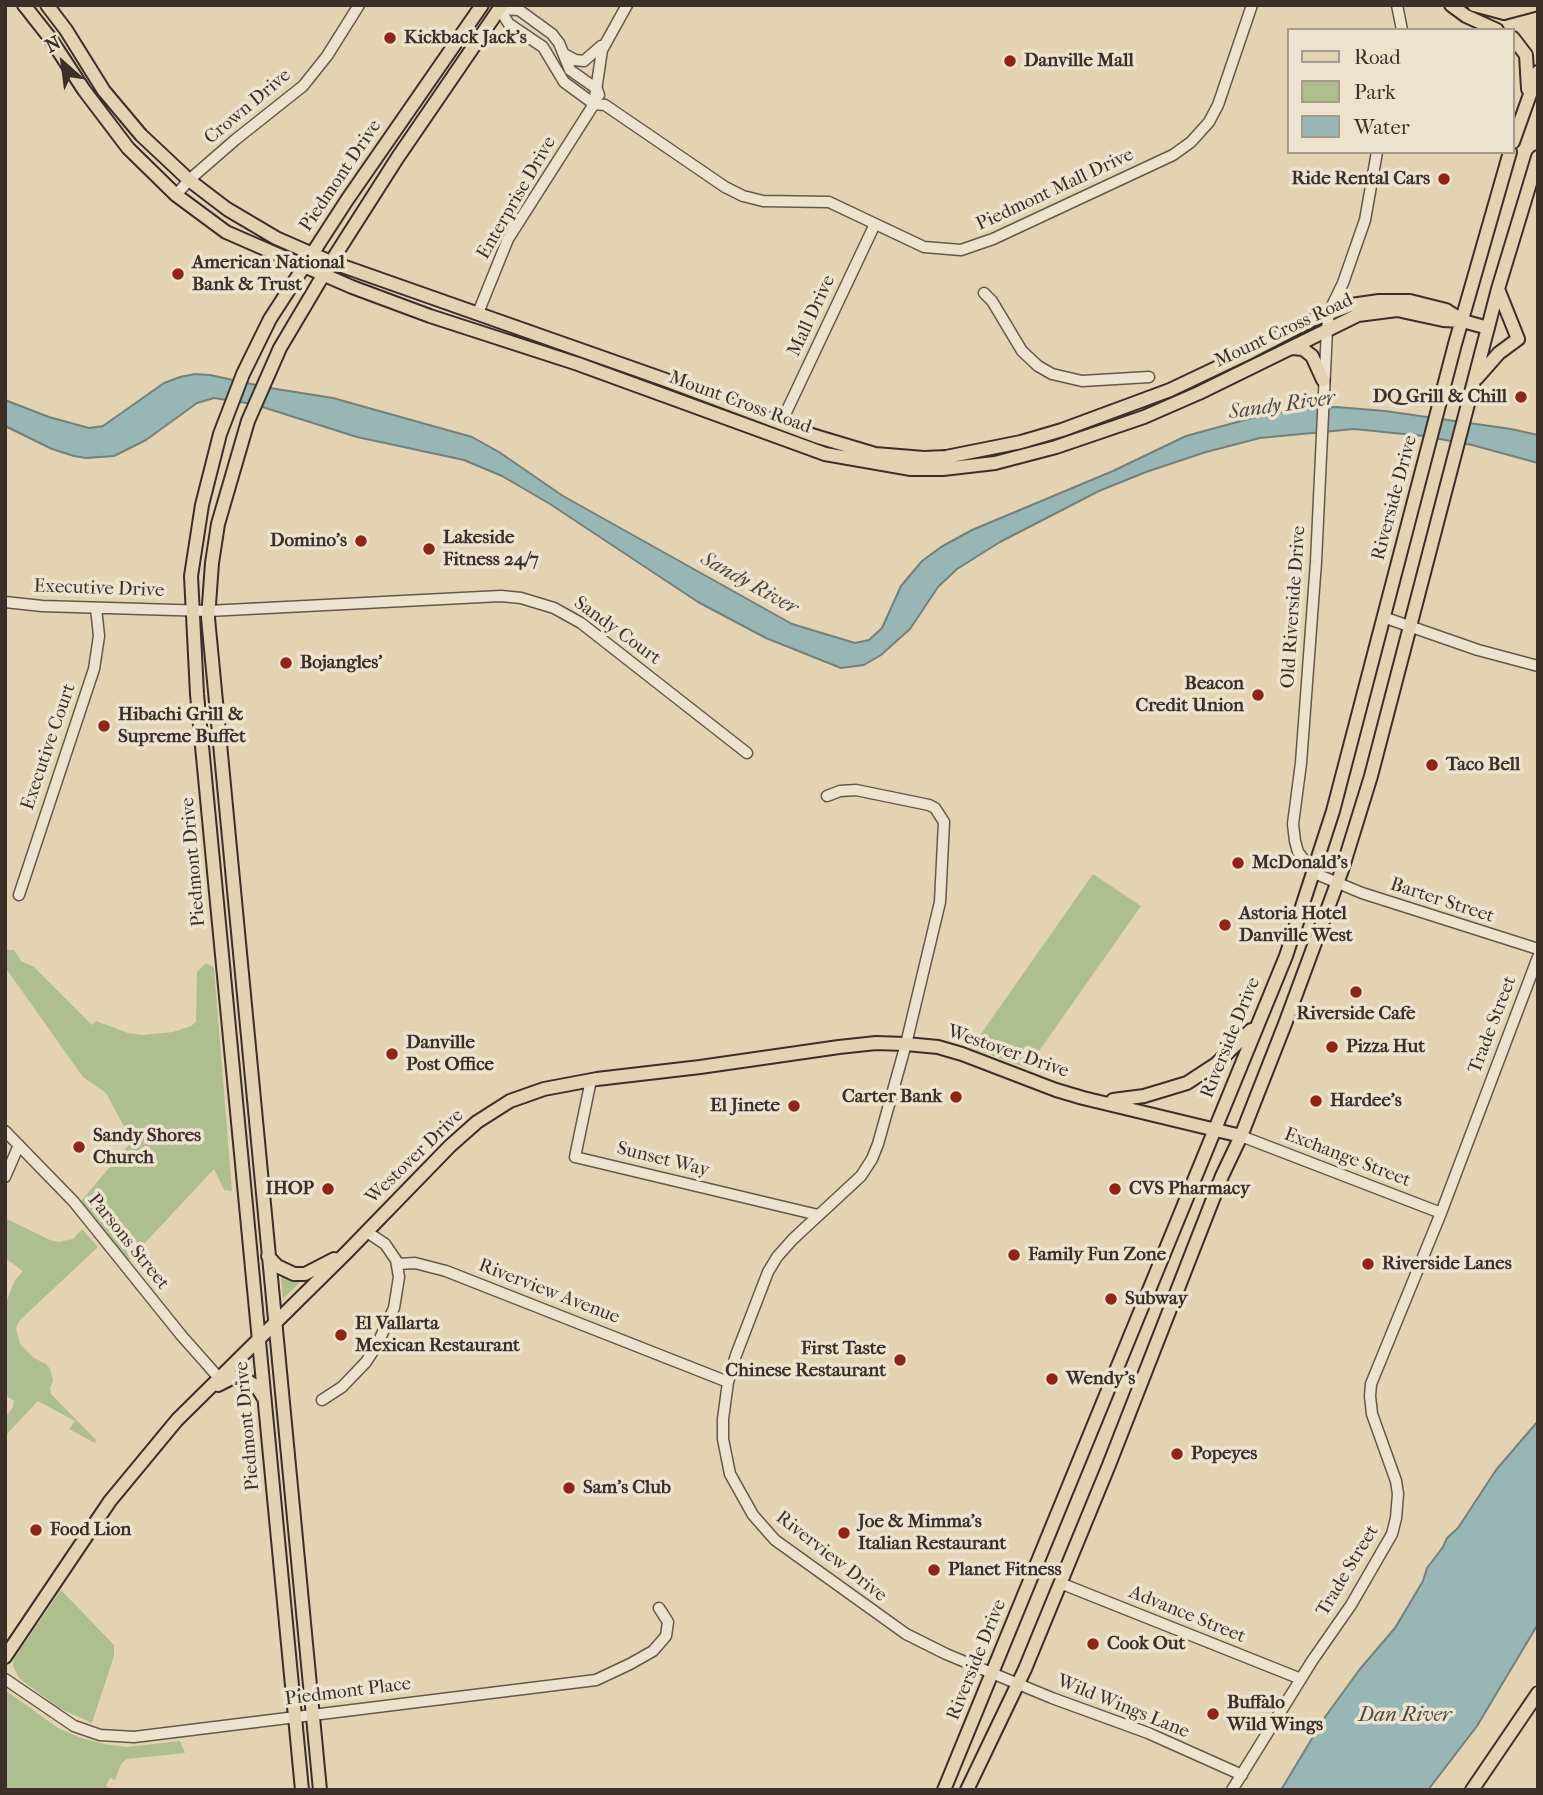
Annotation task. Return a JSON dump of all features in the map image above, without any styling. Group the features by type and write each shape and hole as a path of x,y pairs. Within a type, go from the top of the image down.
{"main road":[{"name":"Mount Cross Road","path":"24,5 121,140 176,195 226,232 322,276 429,316 578,364 825,454 911,470 995,463 1112,429 1177,402 1358,315 1385,310 1464,321"},
{"name":"Mount Cross Road","path":"47,5 124,116 188,180 244,220 276,238 331,262 826,440 875,454 924,458 979,452 1062,430 1170,390 1329,312 1370,302 1410,302 1446,310 1464,321"},
{"name":"Piedmont Drive","path":"302,1790 197,694 191,576 210,471 226,416 257,344 302,267 482,5"},
{"path":"1451,5 1466,16 1493,28"},
{"path":"1474,5 1504,13 1534,5"},
{"name":"Piedmont Drive","path":"320,1790 208,611 218,524 233,467 256,400 280,348 322,276 398,157 499,6"},
{"path":"1515,41 1528,65 1528,97"},
{"path":"1515,136 1538,72"},
{"name":"Riverside Drive","path":"944,1790 1286,956 1333,811 1444,386 1509,154"},
{"path":"967,1790 1019,1684 1222,1176 1241,1136 1337,883 1371,776 1498,289 1538,157"},
{"path":"1473,384 1499,353 1518,339 1498,289"},
{"path":"1464,321 1488,328"},
{"path":"1292,348 1303,349 1312,356 1323,383"},
{"path":"1100,1100 1144,1096 1187,1083 1232,1051 1260,1019"},
{"name":"Westover Drive","path":"5,1657 110,1501 155,1444 450,1146 489,1113 529,1094 591,1080 830,1048 876,1043 906,1044 937,1047 1056,1090 1241,1136"},
{"path":"268,1256 284,1271 304,1274 347,1252"},
{"path":"205,1392 232,1378 242,1377 257,1387 265,1401"},
{"path":"1472,1790 1538,1693"}],"street":[{"name":"Crown Drive","path":"176,195 188,180 303,86 327,56 359,5"},
{"path":"599,105 599,58 604,44 627,5"},
{"name":"Piedmont Mall Drive","path":"499,6 509,24 543,47 564,82 739,194 763,201 829,202 930,249 952,250 975,247 1180,151 1199,135 1216,109 1252,5"},
{"path":"1397,5 1402,28"},
{"path":"499,6 519,10 555,37 573,74 597,89"},
{"path":"564,54 584,61 604,44"},
{"name":"Enterprise Drive","path":"478,313 508,239 599,105"},
{"name":"Old Riverside Drive","path":"1314,873 1298,852 1293,824 1301,763 1315,574 1327,329 1329,312 1347,273 1365,220 1377,154"},
{"name":"Mall Drive","path":"781,423 876,224"},
{"path":"984,293 992,301 1022,351 1038,366 1052,374 1082,381 1149,377"},
{"name":"Sandy Court","path":"192,610 501,596 540,603 581,622 747,752"},
{"name":"Executive Drive","path":"5,602 42,607 192,610"},
{"name":"Executive Court","path":"19,895 94,669 99,636 96,608"},
{"path":"1383,617 1409,628 1538,666"},
{"name":"Riverview Drive","path":"827,796 840,791 856,790 929,805 941,814 944,822 942,883 936,925 906,1044 872,1159 861,1176 782,1251 768,1272 728,1382 723,1419 725,1457 739,1493 763,1528 813,1569 906,1634 991,1672"},
{"path":"1314,873 1337,883"},
{"name":"Barter Street","path":"1337,883 1538,949"},
{"name":"Trade Street","path":"1232,1790 1351,1605 1392,1534 1398,1494 1396,1481 1372,1414 1371,1384 1441,1213 1538,957"},
{"name":"Sunset Way","path":"591,1080 575,1157 818,1215"},
{"name":"Parsons Street","path":"5,1131 74,1202 219,1378"},
{"name":"Exchange Street","path":"1241,1136 1441,1213"},
{"path":"5,1177 19,1145"},
{"path":"322,1400 356,1374 377,1345 394,1308 398,1293 398,1265 385,1244 367,1232"},
{"name":"Riverview Avenue","path":"398,1265 415,1263 446,1271 728,1382"},
{"name":"Advance Street","path":"1060,1583 1301,1679"},
{"name":"Piedmont Place","path":"5,1679 74,1726 117,1737 596,1680 653,1651 666,1636 668,1622 659,1608"},
{"name":"Wild Wings Lane","path":"991,1672 1052,1699 1148,1733 1242,1775"}],"green space":[{"path":"1093,874 1141,906 1027,1068 971,1048"},
{"path":"7,950 14,950 21,961 34,967 92,1025 96,1021 128,1033 143,1035 173,1032 196,1022 197,972 206,963 214,968 232,1191 224,1190 214,1169 128,1261 81,1201 132,1141 106,1093 83,1077 5,967"},
{"path":"5,1218 59,1242 73,1239 82,1229 98,1247 19,1321 16,1328 20,1344 50,1369 53,1380 51,1394 96,1440 95,1443 69,1429 75,1421 38,1401 5,1436 5,1418 14,1401 5,1395 5,1305 15,1280 23,1271 5,1258"},
{"path":"281,1277 302,1280 283,1299"},
{"path":"61,1590 114,1645 114,1656 92,1723 59,1708 19,1678 13,1666 14,1659"},
{"path":"5,1690 58,1728 81,1738 126,1747 180,1741 185,1753 127,1759 121,1764 115,1780 110,1778 106,1786 111,1790 5,1790"}],"water":[{"path":"195,374 333,398 472,437 499,452 563,496 792,624 855,643 869,640 882,628 901,586 922,561 941,547 972,530 1113,471 1186,436 1263,415 1337,407 1511,429 1538,435 1538,463 1472,445 1424,436 1354,429 1260,438 1206,452 1099,491 1000,542 957,569 938,587 910,629 881,655 864,665 841,668 766,638 698,602 550,504 502,476 464,460 357,437 253,404 214,398 197,403 146,440 114,456 74,456 52,449 5,426 5,400 49,417 89,428 103,426 164,383"},
{"name":"Dan River","path":"1538,1421 1538,1624 1477,1726 1428,1790 1281,1790 1325,1717 1360,1669 1395,1628 1423,1581 1427,1568 1447,1538 1458,1528 1496,1470"}],"place":[{"name":"Kickback Jack's","path":"390,38"},
{"name":"Danville Mall","path":"1010,61"},
{"name":"Ride Rental Cars","path":"1444,179"},
{"name":"American National Bank & Trust","path":"178,274"},
{"name":"DQ Grill & Chill","path":"1521,397"},
{"name":"Domino's","path":"361,541"},
{"name":"Lakeside Fitness 24/7","path":"429,549"},
{"name":"Bojangles'","path":"286,663"},
{"name":"Beacon Credit Union","path":"1258,695"},
{"name":"Hibachi Grill & Supreme Buffet","path":"104,726"},
{"name":"Taco Bell","path":"1432,765"},
{"name":"McDonald's","path":"1238,863"},
{"name":"Astoria Hotel Danville West","path":"1225,925"},
{"name":"Riverside Cafe","path":"1356,992"},
{"name":"Pizza Hut","path":"1332,1047"},
{"name":"Danville Post Office","path":"392,1054"},
{"name":"Carter Bank","path":"956,1097"},
{"name":"Hardee's","path":"1316,1101"},
{"name":"El Jinete","path":"794,1106"},
{"name":"Sandy Shores Church","path":"79,1147"},
{"name":"IHOP","path":"328,1189"},
{"name":"CVS Pharmacy","path":"1115,1189"},
{"name":"Family Fun Zone","path":"1014,1255"},
{"name":"Riverside Lanes","path":"1368,1264"},
{"name":"Subway","path":"1111,1299"},
{"name":"El Vallarta Mexican Restaurant","path":"341,1335"},
{"name":"First Taste Chinese Restaurant","path":"900,1360"},
{"name":"Wendy's","path":"1052,1379"},
{"name":"Popeyes","path":"1177,1454"},
{"name":"Sam's Club","path":"569,1488"},
{"name":"Food Lion","path":"36,1530"},
{"name":"Joe & Mimma's Italian Restaurant","path":"844,1533"},
{"name":"Planet Fitness","path":"934,1570"},
{"name":"Cook Out","path":"1093,1644"},
{"name":"Buffalo Wild Wings","path":"1213,1714"}],"water label":[{"name":"Sandy River","path":"1282,406"},
{"name":"Sandy River","path":"749,584"}]}
